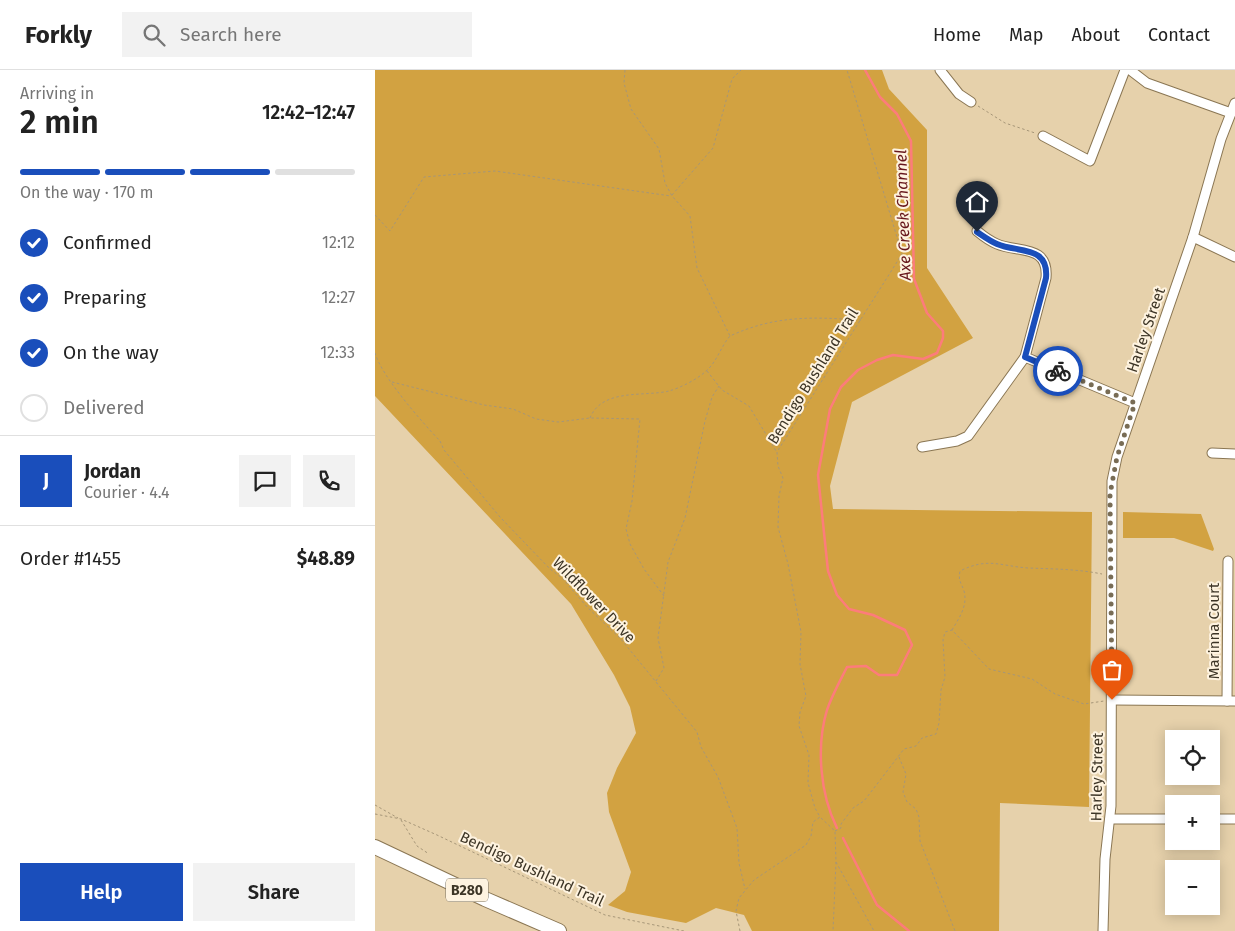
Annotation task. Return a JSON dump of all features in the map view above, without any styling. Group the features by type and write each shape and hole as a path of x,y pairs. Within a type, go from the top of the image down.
{"main road":[{"name":"B280","path":"375,847 485,899 559,931"}],"street":[{"path":"940,70 959,94 971,102"},
{"path":"1043,136 1089,161 1125,70"},
{"path":"1130,70 1147,83 1231,113"},
{"name":"Harley Street","path":"1103,931 1105,859 1111,818 1110,576 1112,481 1135,403 1193,237 1221,139 1235,103"},
{"path":"921,447 957,441 968,436 1025,357 1046,278 1045,265 1040,256 1031,251 996,244 977,232"},
{"path":"1193,237 1235,257"},
{"path":"1025,357 1135,403"},
{"path":"1212,453 1235,454"},
{"name":"Marinna Court","path":"1228,562 1231,701"},
{"path":"1112,700 1231,701"},
{"path":"1111,818 1165,819"},
{"path":"1220,819 1235,820"}],"path":[{"path":"625,70 624,82 631,109 659,149 665,183 672,196 690,216 697,268 730,336"},
{"path":"672,196 713,148 732,79 741,70"},
{"name":"Bendigo Bushland Trail","path":"820,817 815,808 808,783 809,755 799,726 800,712 806,696 800,664 801,632 789,564 778,527 779,496 783,478 778,466 777,452 902,254 847,70"},
{"path":"971,102 1005,123 1043,136"},
{"path":"375,215 390,231 424,177 495,171 672,196"},
{"path":"589,418 594,410 610,399 675,389 707,371 730,336 772,320 800,317 861,320"},
{"name":"Wildflower Drive","path":"375,353 377,362 391,382 500,517 550,569 562,578 587,608 620,638 697,732 701,746 718,777 737,828 739,863 745,890"},
{"path":"707,371 719,386 749,406 777,452"},
{"path":"391,382 484,405 513,409 536,419 558,422 589,418 640,419 632,500 626,529 630,544 644,570 664,596"},
{"path":"655,682 664,668 658,643 667,562 685,518 705,421 712,397 719,386"},
{"path":"835,831 841,828 841,824 853,808 864,801 904,749 916,746 922,738 935,734 939,723 941,690 945,677 943,640 945,632 952,630 961,615 965,602 964,591 958,580 960,571 975,564 994,562 1028,568 1076,568 1110,576"},
{"path":"952,630 981,663 989,669 1032,679 1055,694 1084,704 1112,700"},
{"path":"898,756 906,774 903,792 907,802 916,809 919,817 920,841 955,931"},
{"path":"375,805 401,819 417,846 429,854"},
{"name":"Bendigo Bushland Trail","path":"375,814 401,819 605,915 685,931"},
{"path":"740,931 737,907 745,890 754,880 802,849 811,836 813,822 820,817 835,831 836,862 833,931"},
{"path":"836,862 875,931"}],"shaded area":[{"path":"375,70 882,70 889,89 927,130 927,268 973,338 852,402 830,486 833,509 1092,512 1089,807 1000,803 999,931 752,931 744,915 716,908 686,923 627,912 608,905 625,891 631,872 609,812 607,793 617,768 636,733 630,707 614,675 571,604 375,396"},
{"path":"1123,512 1201,514 1214,549 1213,551 1174,538 1123,538"}],"waterway":[{"name":"Axe Creek Channel","path":"837,828 831,815 821,770 824,724 831,699 847,667 866,666 879,675 897,675 912,645 905,630 873,615 849,609 837,595 828,571 818,475 830,409 841,387 858,370 877,360 893,355 923,359 937,353 943,338 943,331 927,313 914,279 911,141 897,114 880,97 865,70"},
{"name":"Axe Creek Channel","path":"843,838 877,905 909,931"}],"way so far":[{"path":"1058,371 1135,403 1117,457 1110,494 1112,700"}],"route":[{"path":"977,232 996,244 1031,251 1040,256 1047,272 1025,357 1058,371"}]}
